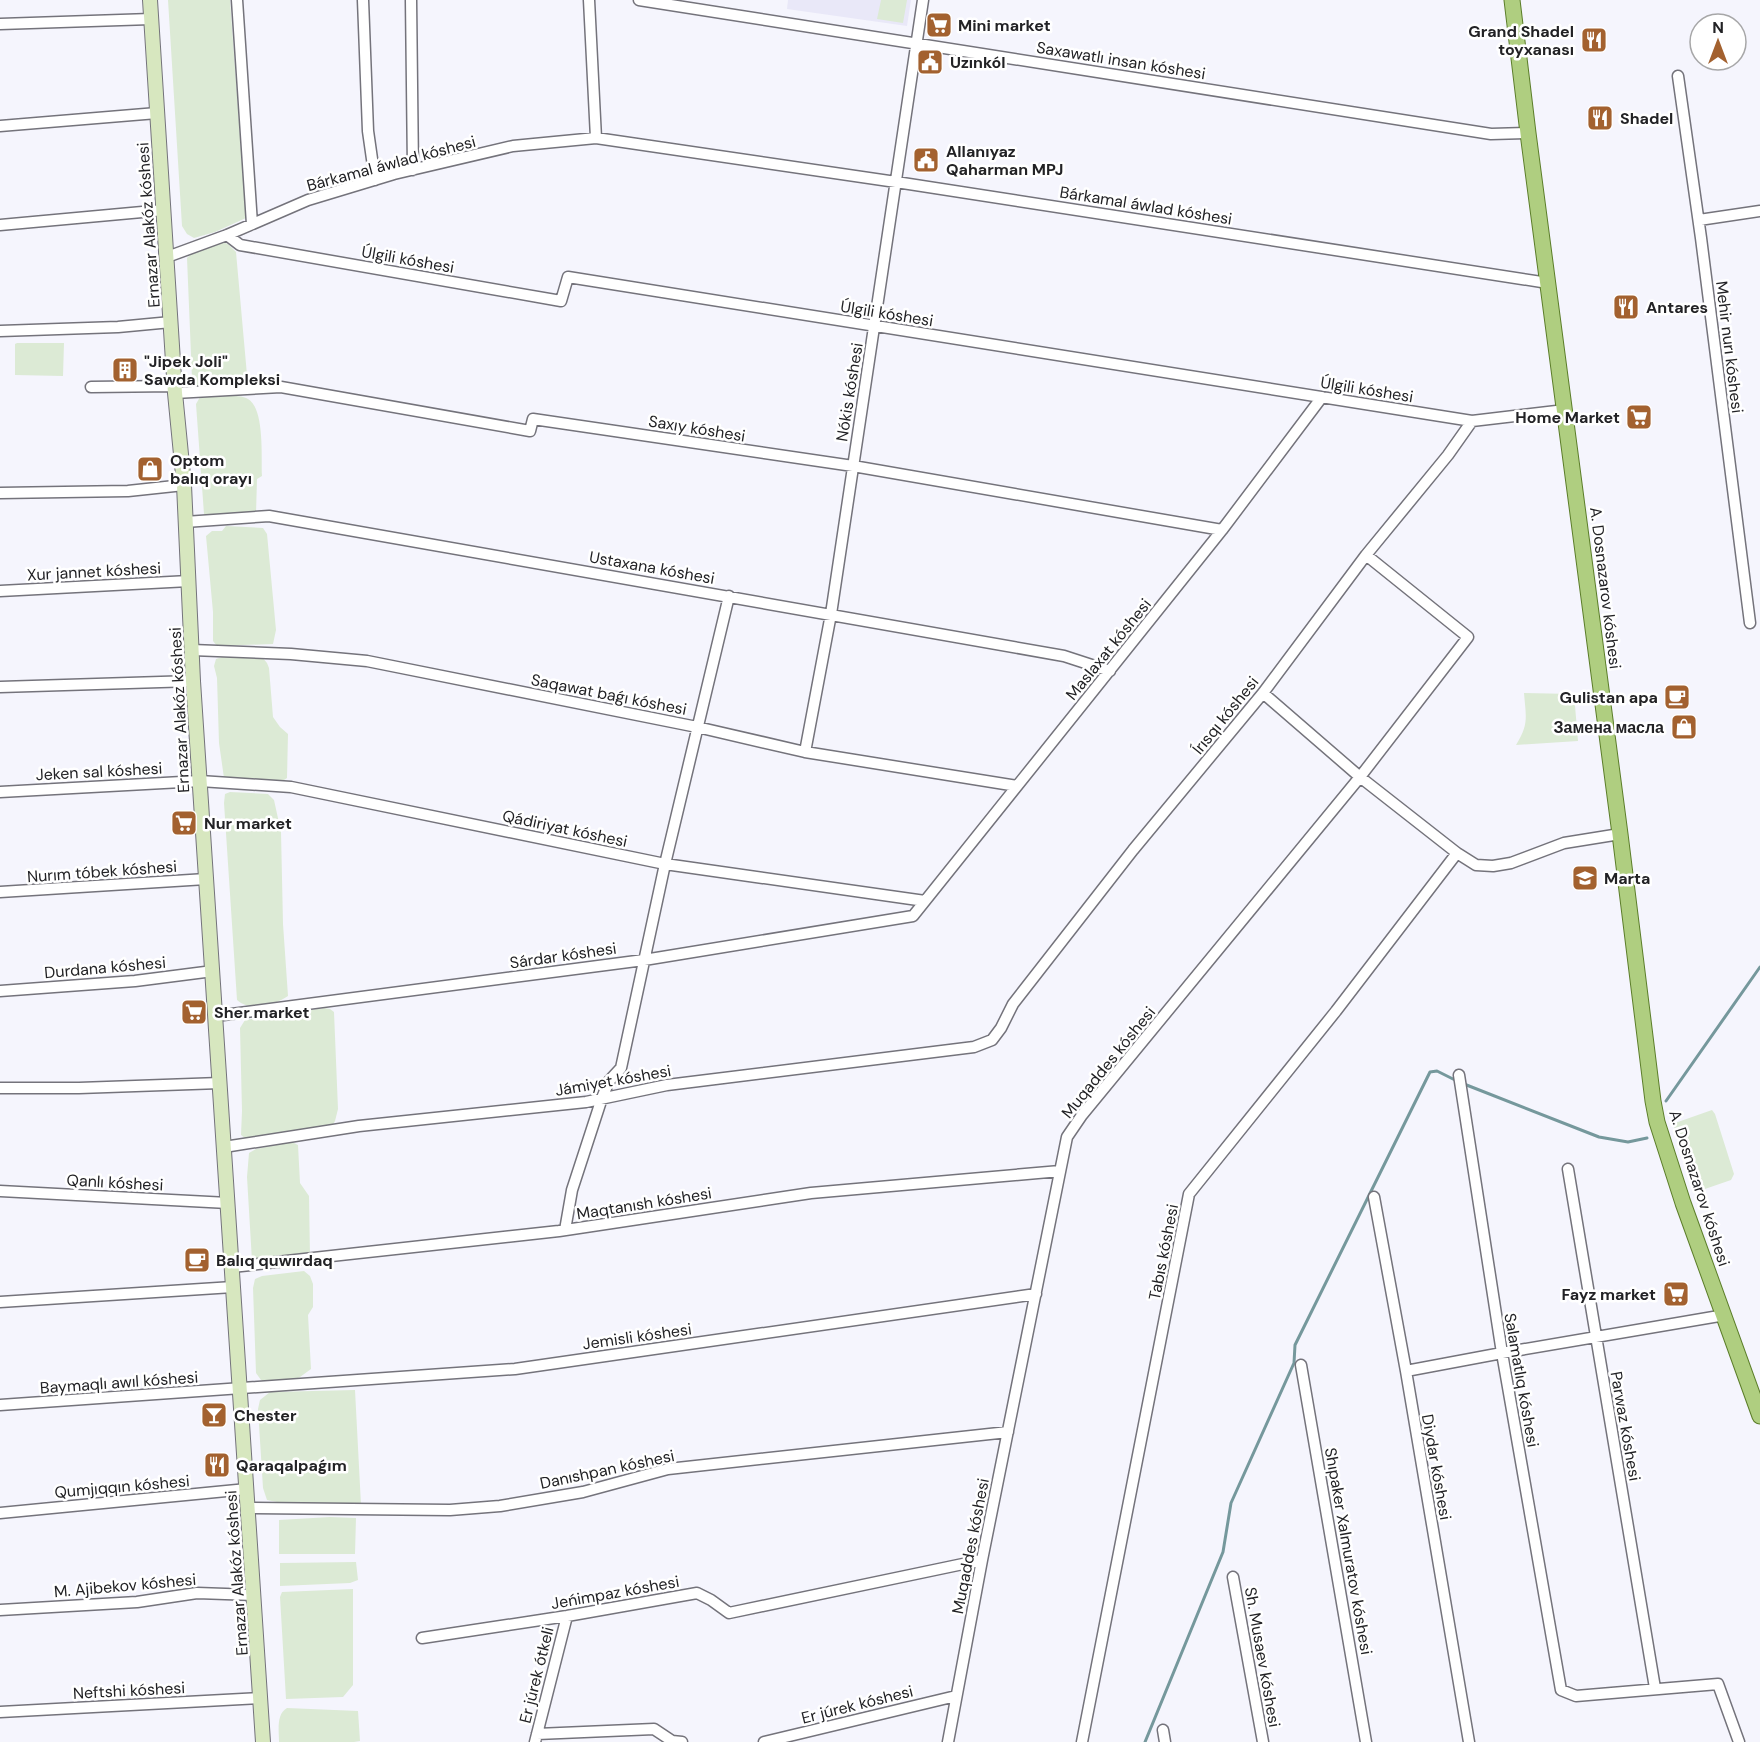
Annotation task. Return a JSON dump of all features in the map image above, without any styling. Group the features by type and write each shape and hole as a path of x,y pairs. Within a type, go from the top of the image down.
{"main road":[{"name":"Ernazar Alakóz kóshesi","path":"150,0 175,390 184,485 200,781 263,1742"},
{"name":"A. Dosnazarov kóshesi","path":"1512,0 1650,1078 1658,1122 1683,1203 1760,1416"}],"street":[{"path":"237,0 252,224"},
{"path":"363,0 368,131 375,180"},
{"path":"411,0 413,170"},
{"path":"588,0 596,138"},
{"name":"Saxawatlı insan kóshesi","path":"639,0 1491,134 1528,133"},
{"name":"Nókis kóshesi","path":"805,752 831,614 923,0"},
{"path":"0,24 151,19"},
{"name":"Mehir nurı kóshesi","path":"1678,75 1699,220 1750,623"},
{"path":"0,126 157,113"},
{"name":"Bárkamal áwlad kóshesi","path":"166,256 226,235 308,200 375,180 513,146 596,138 896,182 1548,284"},
{"path":"0,225 164,210"},
{"path":"1699,220 1760,211"},
{"name":"Úlgili kóshesi","path":"226,235 240,245 561,301 568,277 1472,421 1565,410"},
{"path":"0,331 118,327 171,322"},
{"name":"Saxıy kóshesi","path":"91,387 175,390 280,387 530,431 533,419 853,466 1222,530"},
{"name":"Maslaxat kóshesi","path":"913,916 1222,530 1323,396"},
{"name":"Írısqı kóshesi","path":"1001,1028 1013,1004 1133,850 1263,693 1366,555 1448,455 1472,421"},
{"path":"0,493 128,491 184,485"},
{"name":"Ustaxana kóshesi","path":"186,522 269,516 1064,656 1110,671"},
{"name":"Muqaddes kóshesi","path":"948,1742 1067,1137 1360,777 1468,637 1366,555"},
{"name":"Xur jannet kóshesi","path":"0,591 189,581"},
{"path":"565,1230 572,1190 602,1098 609,1081 621,1068 665,864 729,596"},
{"name":"Saqawat baǵı kóshesi","path":"192,650 291,654 367,661 805,752 1017,786"},
{"path":"0,687 194,681"},
{"path":"1263,693 1360,777 1457,853 1476,865 1493,866 1511,863 1564,843 1620,834"},
{"name":"Jeken sal kóshesi","path":"0,792 200,781"},
{"name":"Qádiriyat kóshesi","path":"200,781 291,787 665,864 925,901"},
{"name":"Tabıs kóshesi","path":"1083,1742 1189,1194 1336,1011 1457,853"},
{"name":"Nurım tóbek kóshesi","path":"0,892 207,879"},
{"name":"Sárdar kóshesi","path":"216,1016 644,960 913,916"},
{"name":"Durdana kóshesi","path":"0,991 135,981 213,971"},
{"name":"Jámiyet kóshesi","path":"224,1147 359,1126 586,1102 667,1085 974,1047 992,1040 1001,1028"},
{"name":"Salamatlıq kóshesi","path":"1459,1075 1502,1353 1561,1690 1575,1696 1656,1688"},
{"path":"0,1088 220,1083"},
{"name":"Parwaz kóshesi","path":"1568,1169 1656,1688"},
{"name":"Maqtanısh kóshesi","path":"232,1267 565,1230 811,1193 1060,1171"},
{"name":"Qanlı kóshesi","path":"0,1191 228,1203"},
{"name":"Diydar kóshesi","path":"1374,1197 1469,1742"},
{"path":"0,1302 233,1287"},
{"name":"Jemisli kóshesi","path":"240,1388 515,1369 1036,1294"},
{"path":"1406,1371 1725,1315"},
{"name":"Shıpaker Xalmuratov kóshesi","path":"1302,1365 1366,1742"},
{"name":"Baymaqlı awıl kóshesi","path":"0,1405 240,1388"},
{"name":"Danıshpan kóshesi","path":"248,1508 450,1510 500,1506 583,1492 668,1469 1008,1432"},
{"name":"Qumjıqqın kóshesi","path":"0,1512 247,1489"},
{"name":"Jeńimpaz kóshesi","path":"422,1638 697,1593 729,1613 982,1560"},
{"name":"Sh. Musaev kóshesi","path":"1233,1577 1263,1742"},
{"name":"M. Ajibekov kóshesi","path":"0,1610 137,1602 197,1593 254,1595"},
{"name":"Er júrek ótkeli","path":"536,1738 567,1616"},
{"path":"1656,1688 1718,1684 1739,1742"},
{"name":"Er júrek kóshesi","path":"764,1742 957,1696"},
{"name":"Neftshi kóshesi","path":"0,1712 260,1698"},
{"path":"536,1738 654,1729 672,1741 682,1742"},
{"path":"1163,1730 1165,1742"}],"shaded area":[{"path":"788,0 911,0 907,26 787,9"}],"green space":[{"path":"168,0 230,0 246,218 215,232 194,238 187,234 182,226"},
{"path":"881,0 907,0 903,23 877,19"},
{"path":"222,242 228,244 236,252 247,375 243,387 199,389 192,379 187,258 194,251"},
{"path":"64,343 63,376 15,375 15,344"},
{"path":"200,397 244,397 253,404 257,413 261,434 262,476 257,479 256,514 209,517 204,514 196,404"},
{"path":"226,526 263,528 267,534 276,630 273,644 217,646 213,641 213,612 206,536 212,531 222,531"},
{"path":"261,656 269,668 273,717 288,734 287,778 281,782 224,778 219,743 217,678 214,666 216,659"},
{"path":"1524,693 1574,694 1578,741 1516,745 1526,720"},
{"path":"230,792 268,794 274,800 281,832 283,924 288,996 262,1006 249,1006 237,1000 224,803 225,794"},
{"path":"324,1008 334,1012 338,1109 331,1128 246,1139 241,1135 240,1028 245,1020"},
{"path":"1712,1110 1734,1174 1731,1180 1702,1190 1696,1188 1674,1127 1675,1123"},
{"path":"292,1142 298,1145 300,1183 309,1196 310,1257 252,1261 247,1177 249,1153 256,1149"},
{"path":"304,1271 310,1276 313,1284 313,1307 308,1315 311,1369 288,1382 267,1383 261,1380 256,1373 253,1288 255,1279 262,1276"},
{"path":"355,1390 361,1505 287,1504 267,1500 263,1488 258,1409 260,1400 270,1392"},
{"path":"356,1518 355,1554 279,1554 279,1520"},
{"path":"356,1562 358,1580 350,1583 280,1586 280,1563"},
{"path":"353,1589 353,1685 343,1697 286,1699 280,1597 282,1592"},
{"path":"287,1708 358,1711 360,1741 279,1742 280,1718"}],"waterway":[{"path":"1666,1101 1760,967"},
{"path":"1145,1742 1223,1552 1231,1503 1294,1363 1295,1345 1430,1072 1437,1071 1455,1080"},
{"path":"1464,1084 1599,1137 1628,1142 1647,1138"}],"place":[{"name":"Mini market","path":"939,25"},
{"name":"Grand Shadel toyxanası","path":"1594,40"},
{"name":"Uzınkól","path":"930,62"},
{"name":"Shadel","path":"1600,118"},
{"name":"Allanıyaz Qaharman MPJ","path":"926,160"},
{"name":"Antares","path":"1626,307"},
{"name":"\"Jipek Joli\" Sawda Kompleksi","path":"125,370"},
{"name":"Home Market","path":"1639,417"},
{"name":"Optom balıq orayı","path":"150,469"},
{"name":"Gulistan apa","path":"1677,697"},
{"name":"Замена масла","path":"1684,727"},
{"name":"Nur market","path":"184,823"},
{"name":"Marta","path":"1585,878"},
{"name":"Sher market","path":"194,1012"},
{"name":"Balıq quwırdaq","path":"197,1260"},
{"name":"Fayz market","path":"1676,1294"},
{"name":"Chester","path":"214,1415"},
{"name":"Qaraqalpaǵım","path":"217,1465"}]}
